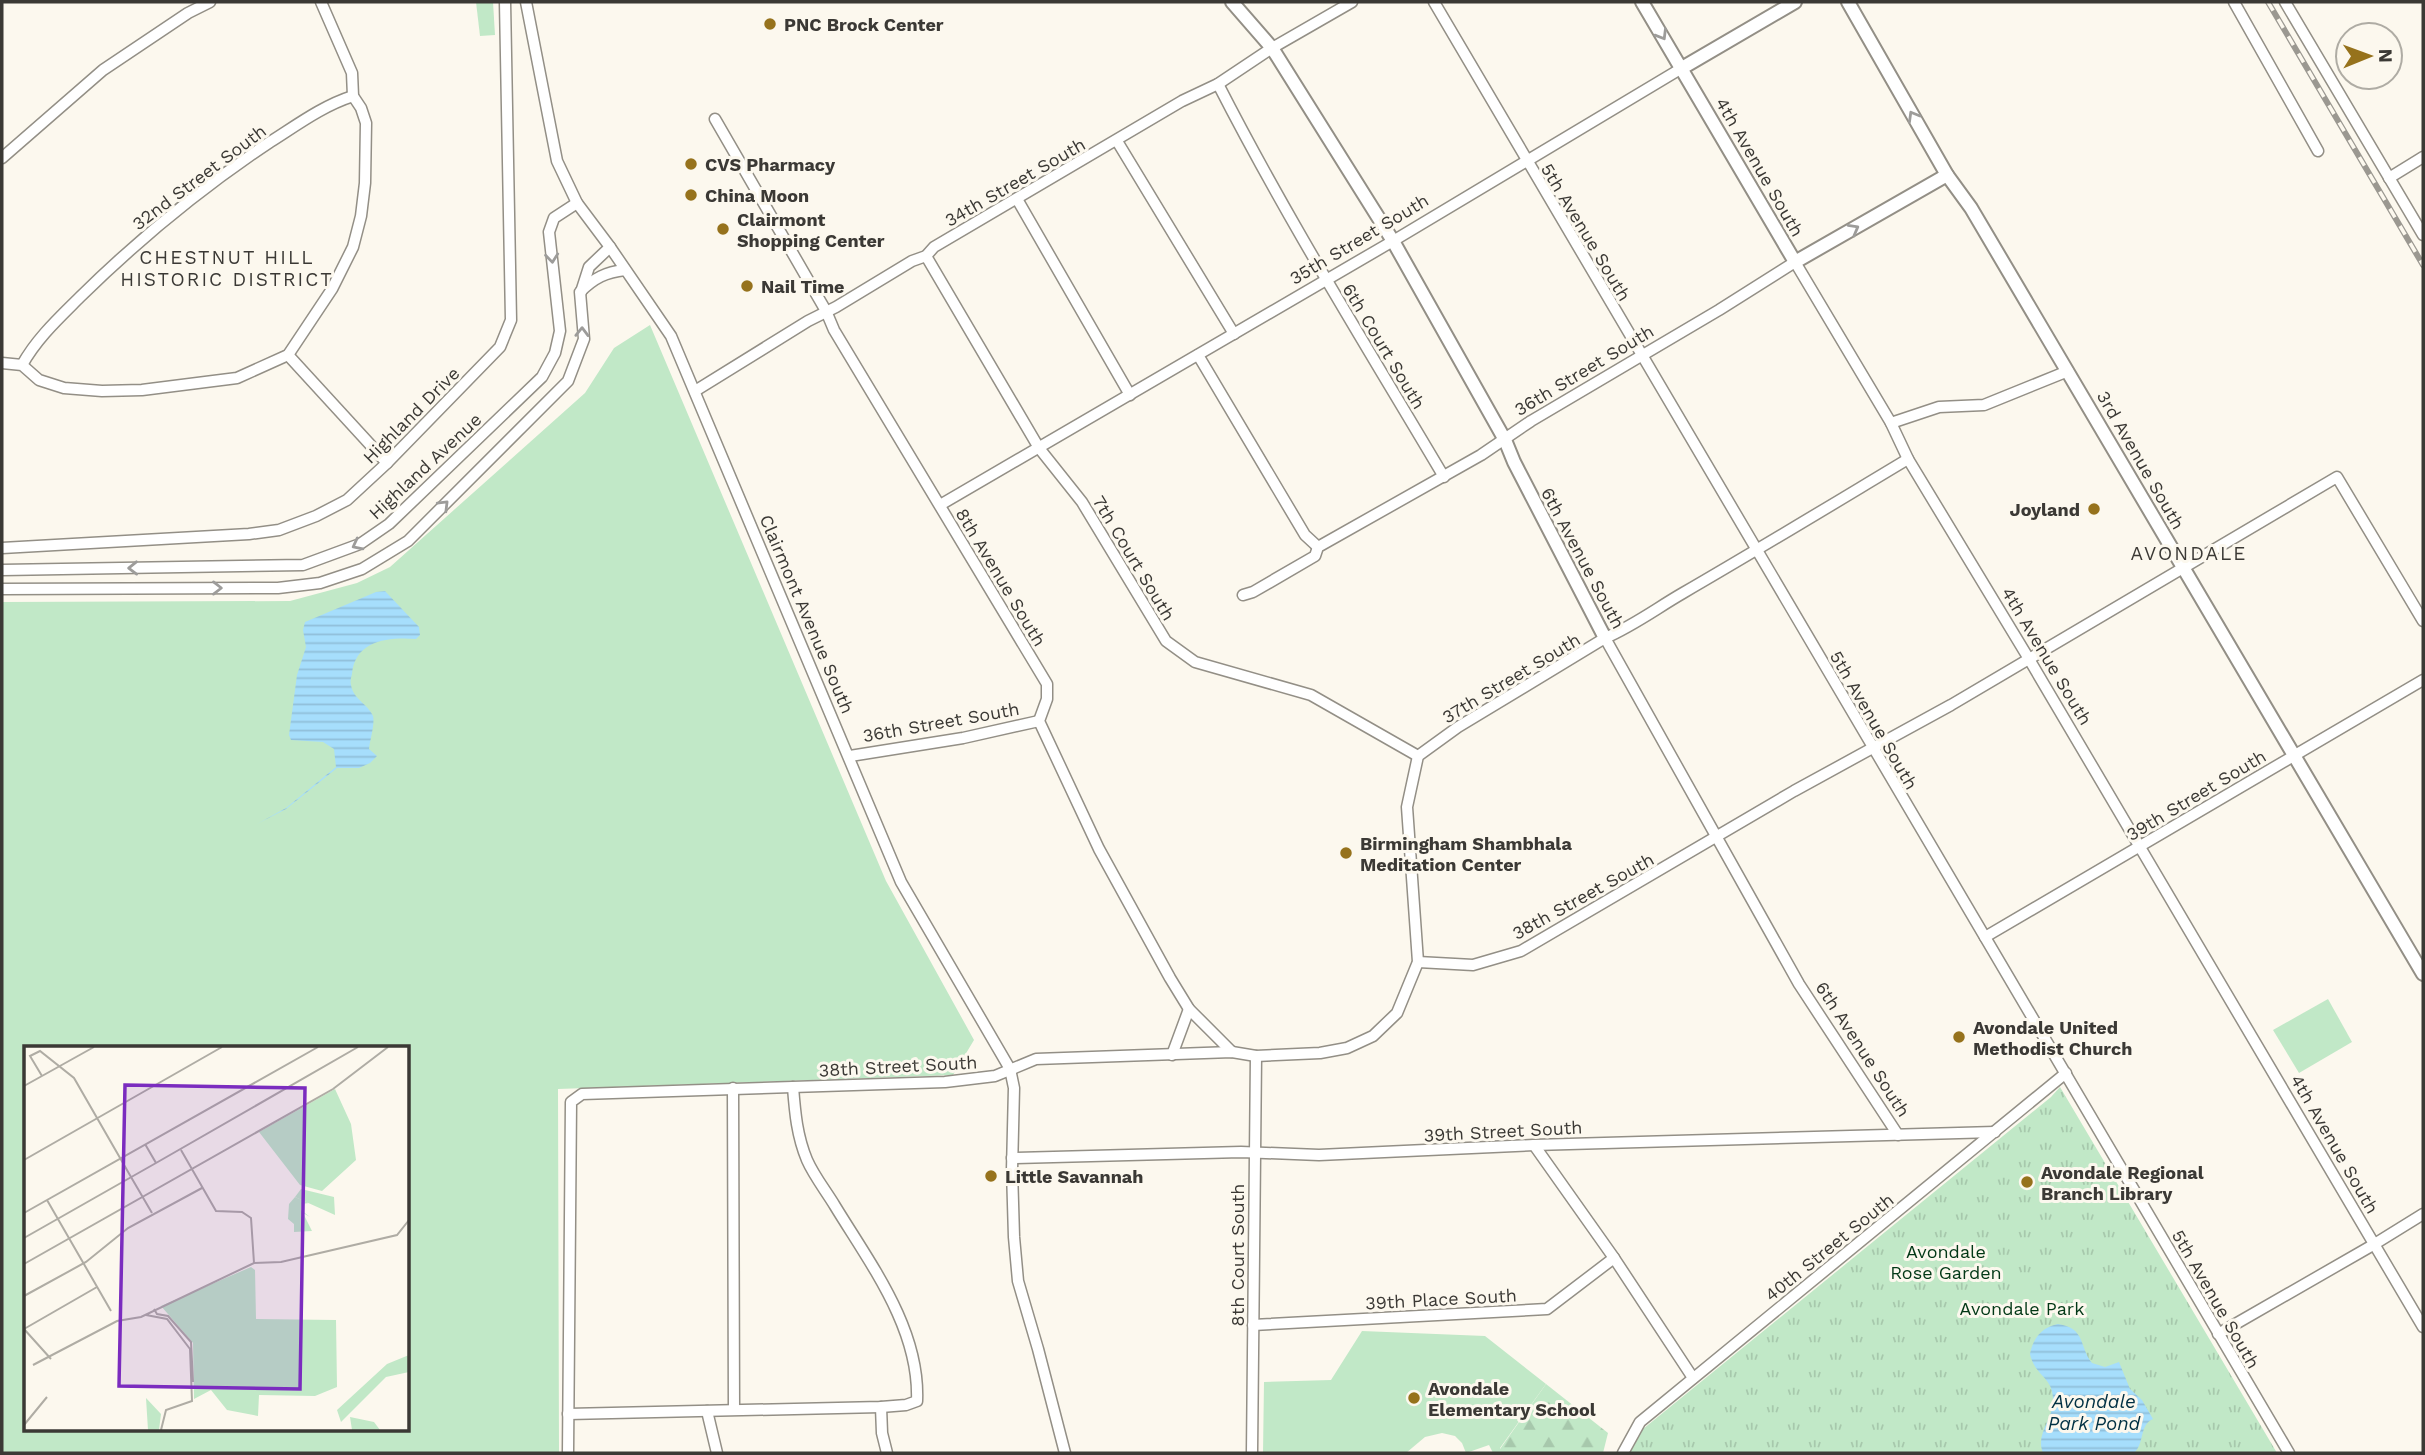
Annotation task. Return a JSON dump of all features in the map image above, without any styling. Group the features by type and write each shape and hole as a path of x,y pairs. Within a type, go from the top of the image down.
{"main road":[{"name":"6th Avenue South","path":"1232,2 1272,48 1393,241 1505,440 1605,638"},
{"name":"4th Avenue South","path":"1642,2 1794,262"},
{"name":"35th Street South","path":"1682,68 1795,2"},
{"name":"3rd Avenue South","path":"1848,2 1947,175 1971,208 2423,974"},
{"name":"36th Street South","path":"1794,262 1947,175"}],"street":[{"path":"2,158 103,70 188,13 210,2"},
{"path":"2,363 22,365 39,380 64,388 142,390 237,378 288,355 332,289 353,247 361,216 365,183 366,123 353,96 352,73 321,2"},
{"name":"Highland Drive","path":"2,548 249,534 279,530 316,516 347,500 387,463 500,347 510,320 505,2"},
{"name":"Clairmont Avenue South","path":"526,2 557,161 577,203 671,336 901,882 1010,1069 1014,1088 1012,1158 1018,1281 1065,1453"},
{"name":"34th Street South","path":"695,391 808,321 912,261 926,256 934,247 1182,101 1218,84 1272,48 1352,2"},
{"name":"5th Avenue South","path":"1434,2 2289,1453"},
{"path":"2234,2 2318,151"},
{"path":"2285,2 2423,235"},
{"name":"35th Street South","path":"940,505 1393,241 1682,68"},
{"name":"6th Court South","path":"1218,84 1252,152 1444,477"},
{"name":"32nd Street South","path":"22,365 33,345 120,257 176,210 230,169 329,103 353,96"},
{"name":"8th Avenue South","path":"715,120 827,311 834,330 1047,684 1047,699 1039,722"},
{"path":"1117,141 1234,334"},
{"path":"2389,178 2423,157"},
{"path":"1017,199 1130,395"},
{"name":"Highland Avenue","path":"2,570 303,565 360,544 389,524 542,377 555,353 560,331 549,232 554,218 577,203"},
{"path":"2,589 278,588 320,583 362,569 408,541 568,381 584,339 580,292 583,278 589,267 610,247"},
{"name":"7th Court South","path":"926,256 1039,448 1082,502 1166,641 1195,662 1311,695 1418,756"},
{"name":"36th Street South","path":"1243,595 1253,592 1315,556 1318,547 1444,477 1531,421 1719,310 1794,262"},
{"name":"4th Avenue South","path":"1794,262 2423,1327"},
{"path":"580,292 590,282 608,272 625,270"},
{"path":"288,355 387,463"},
{"path":"1198,355 1305,535 1318,547"},
{"path":"1891,423 1939,407 1984,405 2068,372"},
{"name":"37th Street South","path":"1418,756 1458,727 1908,459"},
{"name":"38th Street South","path":"568,1414 571,1102 582,1094 945,1082 995,1076 1036,1059 1231,1052 1256,1056 1320,1053 1348,1048 1373,1035 1397,1013 1418,961 1474,965 1521,951 1794,792 1873,750 2337,477 2423,621"},
{"name":"6th Avenue South","path":"1605,638 1799,984 1898,1135"},
{"name":"39th Street South","path":"1985,937 2423,680"},
{"path":"1039,722 1100,849 1189,1009 1231,1052"},
{"name":"36th Street South","path":"850,756 963,738 1039,722"},
{"path":"1418,756 1408,807 1418,961"},
{"path":"1172,1055 1189,1009"},
{"name":"8th Court South","path":"1252,1453 1256,1056"},
{"name":"40th Street South","path":"1623,1453 1640,1422 2066,1073"},
{"path":"568,1453 568,1414 881,1407 906,1405 917,1401 918,1378 908,1342 886,1288 808,1163 796,1129 793,1087"},
{"path":"733,1088 734,1409"},
{"name":"39th Street South","path":"1012,1158 1319,1155 1534,1144 1995,1132"},
{"path":"1534,1144 1693,1378"},
{"path":"2218,1334 2423,1214"},
{"name":"39th Place South","path":"1253,1325 1547,1309 1614,1258"},
{"path":"881,1407 882,1433 887,1453"},
{"path":"707,1411 717,1453"}],"green space":[{"path":"476,2 493,2 495,35 480,36"},
{"path":"650,325 886,881 974,1040 953,1075 558,1089 559,1453 2,1453 2,602 290,601 357,583 390,567 585,393 614,348"},
{"path":"2328,999 2352,1042 2299,1073 2273,1030"},
{"name":"Avondale Park","path":"2060,1087 2277,1453 1630,1453 1643,1429"},
{"name":"Avondale Elementary School","path":"1362,1331 1485,1336 1546,1384 1500,1448 1500,1453 1493,1453 1489,1445 1466,1453 1455,1436 1442,1433 1425,1437 1406,1453 1263,1453 1264,1382 1331,1380"},
{"path":"1546,1384 1608,1433 1603,1453 1500,1453 1500,1449"}],"water":[{"path":"385,591 419,627 420,635 416,639 375,643 359,654 355,663 352,690 373,716 369,749 377,756 359,768 337,768 286,809 257,824 286,808 336,767 334,749 323,742 291,740 289,735 297,675 306,647 303,630 305,622 376,592"},
{"name":"Avondale Park Pond","path":"2058,1324 2067,1326 2078,1334 2092,1363 2105,1367 2119,1362 2130,1389 2142,1400 2153,1419 2146,1425 2134,1453 2043,1453 2041,1440 2052,1408 2053,1393 2032,1362 2030,1354 2039,1334"}],"railway":[{"path":"2268,2 2423,265"}],"place":[{"name":"PNC Brock Center","path":"770,24"},
{"name":"CVS Pharmacy","path":"691,164"},
{"name":"China Moon","path":"691,195"},
{"name":"Clairmont Shopping Center","path":"723,229"},
{"name":"Nail Time","path":"747,286"},
{"name":"Joyland","path":"2094,509"},
{"name":"Birmingham Shambhala Meditation Center","path":"1346,853"},
{"name":"Avondale United Methodist Church","path":"1959,1037"},
{"name":"Little Savannah","path":"991,1176"},
{"name":"Avondale Regional Branch Library","path":"2027,1182"},
{"name":"Avondale Elementary School","path":"1414,1398"}],"district":[{"name":"CHESTNUT HILL HISTORIC DISTRICT","path":"227,268"},
{"name":"AVONDALE","path":"2189,553"}],"park label":[{"name":"Avondale Rose Garden","path":"1946,1261"}]}
